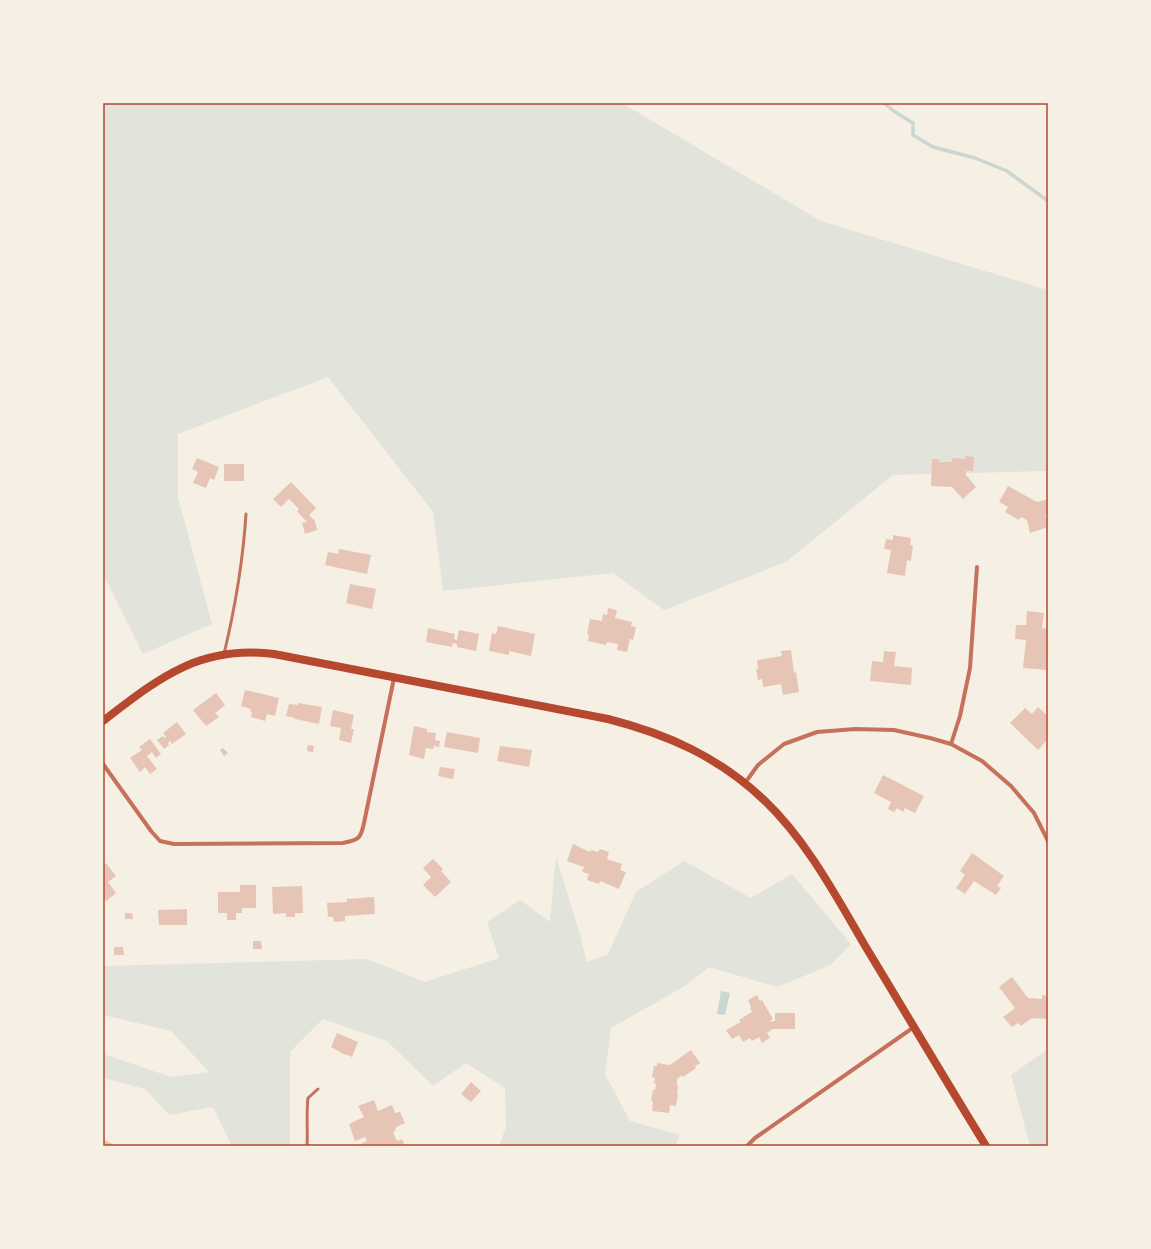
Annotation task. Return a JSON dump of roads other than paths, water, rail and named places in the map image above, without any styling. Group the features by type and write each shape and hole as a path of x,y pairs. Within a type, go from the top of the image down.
{"main road":[{"path":"103,721 133,698 179,668 205,658 224,654 254,652 274,654 608,719 658,733 691,748 730,772 745,784 764,800 798,838 986,1146"}],"street":[{"path":"952,744 960,716 970,668 977,567"},
{"path":"103,764 160,842 174,844 343,843 355,841 362,834 394,677"},
{"path":"745,784 758,765 784,744 817,732 855,729 894,730 952,744 982,761 1011,786 1034,813 1048,841"},
{"path":"747,1146 755,1138 914,1027"}],"lane":[{"path":"224,654 237,590 244,542 246,514"},
{"path":"307,1146 308,1134 306,1116 308,1098 318,1089"}],"waterway":[{"path":"884,103 913,123 913,135 933,147 975,158 1007,171 1048,201"}]}
